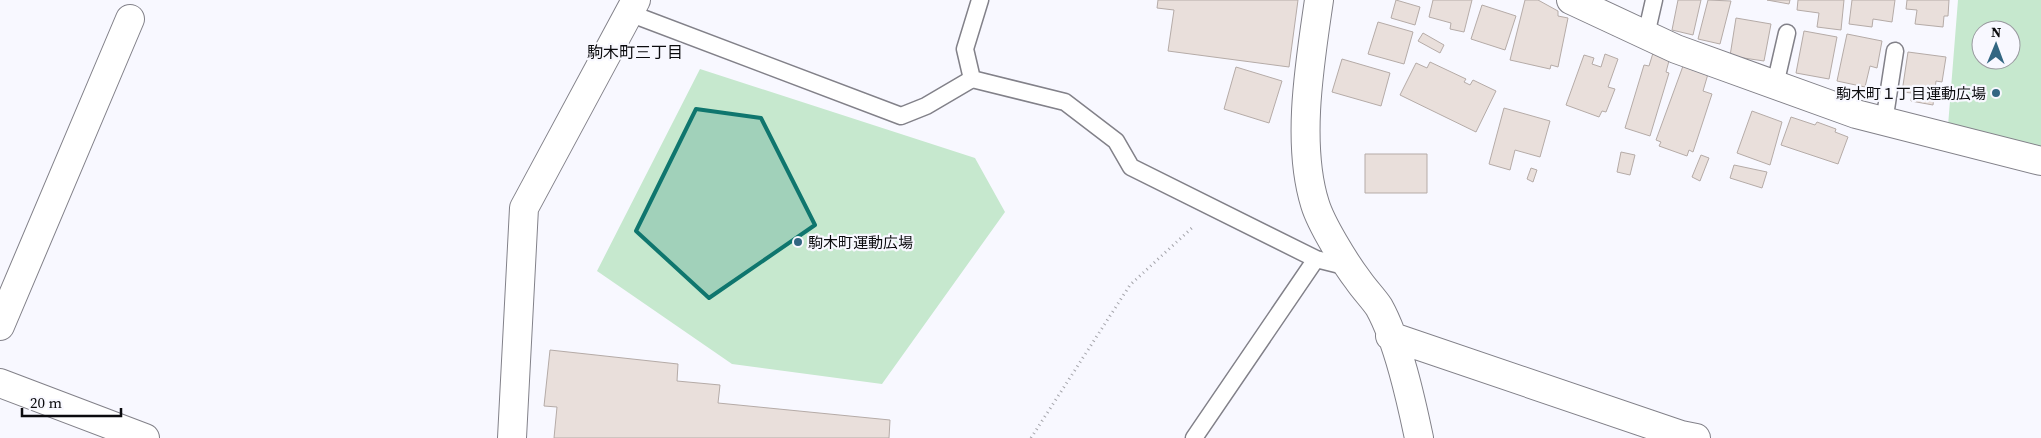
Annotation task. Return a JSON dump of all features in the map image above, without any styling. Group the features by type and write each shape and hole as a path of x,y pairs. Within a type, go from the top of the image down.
{"street":[{"path":"1319,0 1306,86 1306,135 1310,180 1315,205 1348,267 1379,307 1400,362 1420,438"},
{"path":"1571,0 1676,49 1856,114 2041,161"},
{"path":"512,438 524,208 633,6"},
{"path":"0,326 130,19"},
{"path":"1390,336 1681,435 1696,438"},
{"path":"0,383 145,438"}],"lane":[{"path":"972,79 966,49 980,0"},
{"path":"1646,35 1654,0"},
{"path":"633,6 902,116 926,106 972,79 1065,102 1116,141 1131,167 1316,259 1348,267"},
{"path":"1776,86 1787,33"},
{"path":"1884,122 1895,52"},
{"path":"1194,438 1316,259"}],"path":[{"path":"1031,438 1130,285 1213,208"}],"highlighted area":[{"path":"696,109 761,118 815,225 709,298 636,231"}],"green space":[{"name":"駒木町１丁目運動広場","path":"1958,0 2041,0 2041,150 1948,126"},
{"name":"駒木町運動広場","path":"700,69 975,158 1005,212 882,384 732,364 597,271"}],"building":[{"path":"1158,0 1298,0 1289,67 1168,51 1174,10 1157,8"},
{"path":"1396,0 1420,7 1415,25 1391,18"},
{"path":"1433,0 1472,0 1464,32 1450,29 1451,23 1429,17"},
{"path":"1525,0 1538,0 1558,11 1558,16 1568,18 1558,67 1551,65 1550,69 1510,60"},
{"path":"1678,0 1701,0 1693,35 1672,30"},
{"path":"1708,0 1731,1 1720,44 1698,39"},
{"path":"1767,0 1790,0 1789,4"},
{"path":"1798,0 1844,0 1841,30 1817,27 1819,13 1797,10"},
{"path":"1852,0 1895,0 1892,22 1873,19 1872,27 1849,24"},
{"path":"1907,0 1949,0 1948,16 1944,16 1943,27 1915,24 1917,10 1906,9"},
{"path":"1482,5 1516,16 1505,50 1471,39"},
{"path":"1736,18 1771,24 1764,61 1730,56"},
{"path":"1378,22 1413,32 1404,64 1368,54"},
{"path":"1804,31 1837,37 1829,79 1796,73"},
{"path":"1423,33 1444,45 1440,53 1418,41"},
{"path":"1847,34 1882,41 1877,68 1870,66 1865,87 1837,81"},
{"path":"1908,52 1946,57 1942,82 1936,81 1933,105 1911,101 1912,93 1902,92"},
{"path":"1653,53 1670,57 1666,72 1669,73 1650,136 1625,128 1644,65 1649,66"},
{"path":"1605,54 1618,59 1608,87 1615,89 1606,112 1602,111 1599,117 1566,105 1584,55 1594,58 1592,64 1601,67"},
{"path":"1342,59 1390,73 1381,106 1332,92"},
{"path":"1430,62 1466,79 1464,82 1470,85 1473,80 1496,91 1476,132 1400,95 1416,63 1427,68"},
{"path":"1683,66 1708,74 1703,91 1712,94 1693,152 1689,150 1687,156 1659,146 1661,142 1656,140"},
{"path":"1236,67 1282,81 1269,123 1224,109"},
{"path":"1504,108 1550,121 1540,157 1515,150 1510,170 1489,164"},
{"path":"1752,111 1782,122 1770,165 1737,153"},
{"path":"1791,117 1815,125 1817,122 1836,129 1835,132 1848,137 1838,164 1781,145"},
{"path":"1621,152 1635,155 1630,175 1617,172"},
{"path":"1365,154 1427,154 1427,193 1365,193"},
{"path":"1701,155 1709,158 1700,181 1692,177"},
{"path":"1734,165 1767,172 1762,188 1730,178"},
{"path":"1531,168 1537,170 1533,182 1527,179"},
{"path":"550,350 678,364 677,381 720,385 718,403 890,420 889,438 554,438 557,407 544,406"}],"place":[{"name":"駒木町１丁目運動広場","path":"1996,93"},
{"name":"駒木町運動広場","path":"798,242"}],"district":[{"name":"駒木町三丁目","path":"635,52"}]}
